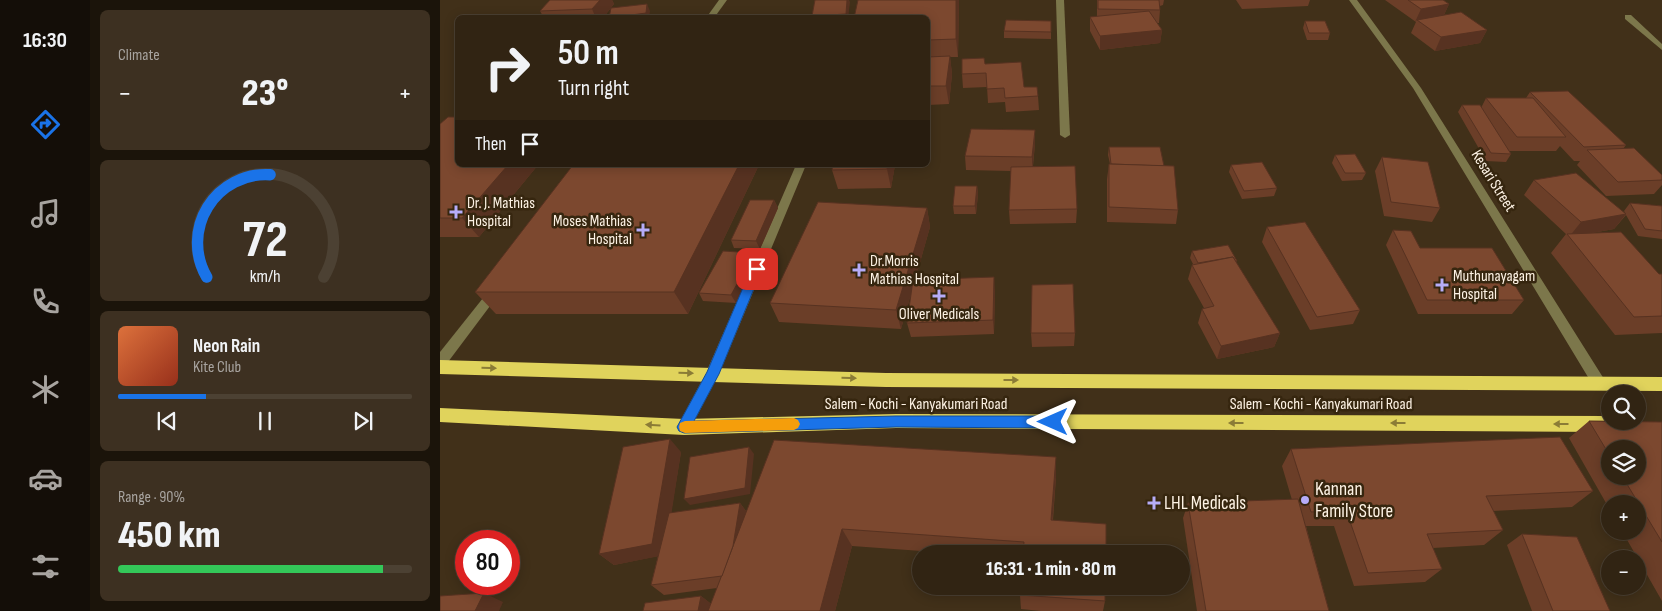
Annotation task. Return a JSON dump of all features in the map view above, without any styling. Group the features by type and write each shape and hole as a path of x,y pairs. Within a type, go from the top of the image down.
{"highway":[{"name":"Salem - Kochi - Kanyakumari Road","path":"440,367 896,380 1662,384"},
{"name":"Salem - Kochi - Kanyakumari Road","path":"440,415 684,427 896,421 1601,424"}],"street":[{"path":"712,15 723,0"},
{"path":"1060,0 1065,135"},
{"name":"Kesari Street","path":"1353,0 1417,88 1599,384"},
{"path":"1628,17 1662,48"},
{"path":"684,427 712,374 800,167"},
{"path":"440,362 505,279"}],"building":[{"path":"550,0 600,0 592,9 540,11"},
{"path":"815,0 847,0 846,14 812,15"},
{"path":"858,0 956,0 956,39 930,40 930,15 855,15"},
{"path":"1098,0 1159,0 1160,10 1098,9"},
{"path":"1408,0 1443,0 1449,4 1421,9"},
{"path":"647,4 646,13 631,15 610,15 611,8"},
{"path":"1149,11 1162,30 1100,36 1090,17"},
{"path":"1461,12 1487,30 1441,37 1417,20"},
{"path":"1006,20 1051,21 1051,32 1004,31"},
{"path":"1305,21 1325,21 1330,33 1309,33"},
{"path":"950,56 946,86 930,86 930,57"},
{"path":"984,58 985,64 1021,62 1024,87 1037,87 1038,96 1005,98 1004,88 987,89 986,73 962,74 962,59"},
{"path":"1568,91 1626,145 1584,147 1530,92"},
{"path":"1486,98 1533,98 1566,137 1517,137"},
{"path":"1462,105 1480,105 1511,154 1491,153"},
{"path":"448,117 455,117 455,167 506,167 462,218 440,218 440,124"},
{"path":"971,129 1035,130 1032,157 965,156"},
{"path":"1109,147 1160,147 1164,166 1111,164"},
{"path":"1634,148 1662,175 1662,180 1618,182 1587,150"},
{"path":"1355,154 1366,173 1345,173 1335,155"},
{"path":"1382,157 1428,162 1440,208 1391,202"},
{"path":"1262,162 1277,188 1244,191 1231,165"},
{"path":"1109,164 1174,166 1178,210 1109,207"},
{"path":"1075,166 1077,209 1009,210 1011,167"},
{"path":"571,167 738,167 674,292 475,292"},
{"path":"833,167 888,167 887,169 832,170"},
{"path":"1576,173 1626,214 1581,222 1534,180"},
{"path":"955,186 977,186 975,206 953,206"},
{"path":"750,200 774,200 756,241 731,240"},
{"path":"818,202 927,208 896,310 770,303"},
{"path":"1630,203 1662,206 1662,231 1645,229"},
{"path":"1305,222 1360,310 1317,317 1267,227"},
{"path":"1393,230 1411,231 1420,248 1492,248 1524,300 1427,300"},
{"path":"1621,232 1659,274 1662,274 1662,316 1634,317 1567,234"},
{"path":"1228,245 1236,262 1233,257 1198,263 1192,251"},
{"path":"723,251 754,253 731,295 699,293"},
{"path":"1233,257 1280,333 1221,346 1202,309 1214,306 1192,265"},
{"path":"994,277 993,320 907,323 913,280"},
{"path":"1073,284 1075,333 1031,333 1032,285"},
{"path":"1589,421 1601,421 1601,430 1646,430 1646,422 1662,422 1662,542 1646,516 1646,495 1634,495 1627,485 1646,485 1646,440 1601,441"},
{"path":"1560,437 1593,491 1486,496 1503,530 1427,534 1442,569 1368,573 1346,510 1311,512 1291,449"},
{"path":"670,439 652,544 599,554 623,447"},
{"path":"774,440 1056,457 1051,520 1106,524 1106,545 1024,545 1024,542 842,529 820,611 708,611"},
{"path":"749,447 745,488 684,499 690,457"},
{"path":"1298,499 1329,611 1206,611 1188,503"},
{"path":"740,503 733,546 722,576 651,585 669,513"},
{"path":"1522,534 1577,537 1601,591 1601,595 1603,595 1610,611 1553,611"},
{"path":"483,595 475,611 440,611 440,596"},
{"path":"1020,595 1105,595 1105,601"},
{"path":"701,596 698,611 643,611 645,603"}],"slow traffic":[{"path":"685,427 794,424"}],"place":[{"name":"Dr. J. Mathias Hospital","path":"456,212"},
{"name":"Moses Mathias Hospital","path":"643,230"},
{"name":"Dr.Morris Mathias Hospital","path":"859,270"},
{"name":"Muthunayagam Hospital","path":"1442,285"},
{"name":"Oliver Medicals","path":"939,296"},
{"name":"Kannan Family Store","path":"1305,500"},
{"name":"LHL Medicals","path":"1154,503"}],"route":[{"path":"757,269 712,374 684,427 896,421 1053,422"}]}
